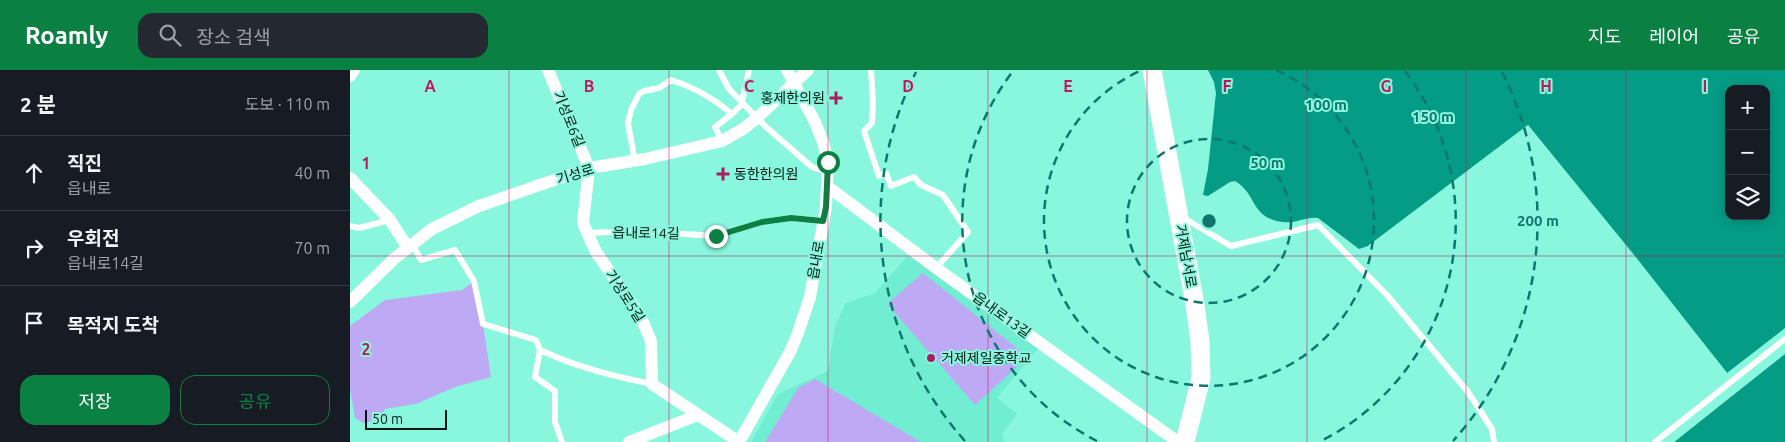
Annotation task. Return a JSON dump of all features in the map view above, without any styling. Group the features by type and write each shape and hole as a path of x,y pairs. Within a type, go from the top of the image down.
{"main road":[{"name":"거제남서로","path":"1152,70 1200,341 1201,378 1185,442"}],"street":[{"path":"350,76 354,70"},
{"name":"읍내로","path":"739,442 790,352 798,333 810,297 823,221 828,162 815,122 787,70"},
{"name":"기성로","path":"350,302 395,258 432,229 478,206 589,168 635,162 722,141 758,117 808,70"},
{"name":"기성로6길","path":"552,71 589,168"},
{"name":"기성로5길","path":"589,168 583,223 596,252 641,317 651,341 652,384"},
{"path":"350,178 390,220 410,246"},
{"name":"읍내로13길","path":"827,186 936,268 1178,442"},
{"path":"652,384 739,442"},
{"path":"628,442 698,415"}],"lane":[{"path":"719,70 729,89 765,126 812,167 827,172"},
{"path":"722,141 715,127 732,114 742,102 748,70"},
{"path":"871,70 872,123 864,131 879,176 886,173 891,186 914,177 921,185 943,195 968,232 936,268"},
{"path":"635,162 628,123 638,94 644,91 659,88 671,80 686,84 710,97 732,114"},
{"path":"1178,214 1231,246 1318,225 1387,295 1468,392 1492,429 1494,442"},
{"name":"읍내로14길","path":"586,233 636,231 716,236 762,222 791,218 823,221"},
{"path":"350,226 359,228 390,220"},
{"path":"410,246 421,260 455,250 474,282 483,324 536,340 540,350 535,377 556,391 555,422 562,442"},
{"path":"1654,442 1785,339"},
{"path":"540,350 561,360 601,373 652,384"}],"shaded area":[{"path":"1208,70 1785,70 1785,442 1674,442 1740,389 1528,125 1368,246 1359,249 1318,218 1287,222 1272,220 1259,211 1248,193 1235,181 1230,182 1208,196 1203,195 1208,169 1216,93 1214,82"},
{"name":"거제제일중학교","path":"913,250 1042,344 997,398 1017,414 1002,434 1005,442 751,442 778,394 828,371 835,326 846,303 875,293"},
{"path":"923,273 1028,357 975,405 887,304"},
{"path":"474,281 491,377 455,387 416,404 385,409 378,420 363,423 355,418 350,389 350,326 385,300 462,290"},
{"path":"815,379 921,442 765,442 798,388"}],"pier":[{"path":"1528,125 1727,373 1785,328 1785,354 1674,442 1671,442 1737,389 1528,128 1369,248 1368,246"}],"place":[{"name":"홍제한의원","path":"836,98"},
{"name":"동한한의원","path":"723,174"},
{"name":"거제제일중학교","path":"931,358"}],"route":[{"path":"716,236 762,222 791,218 823,221 826,207 828,162"}]}
